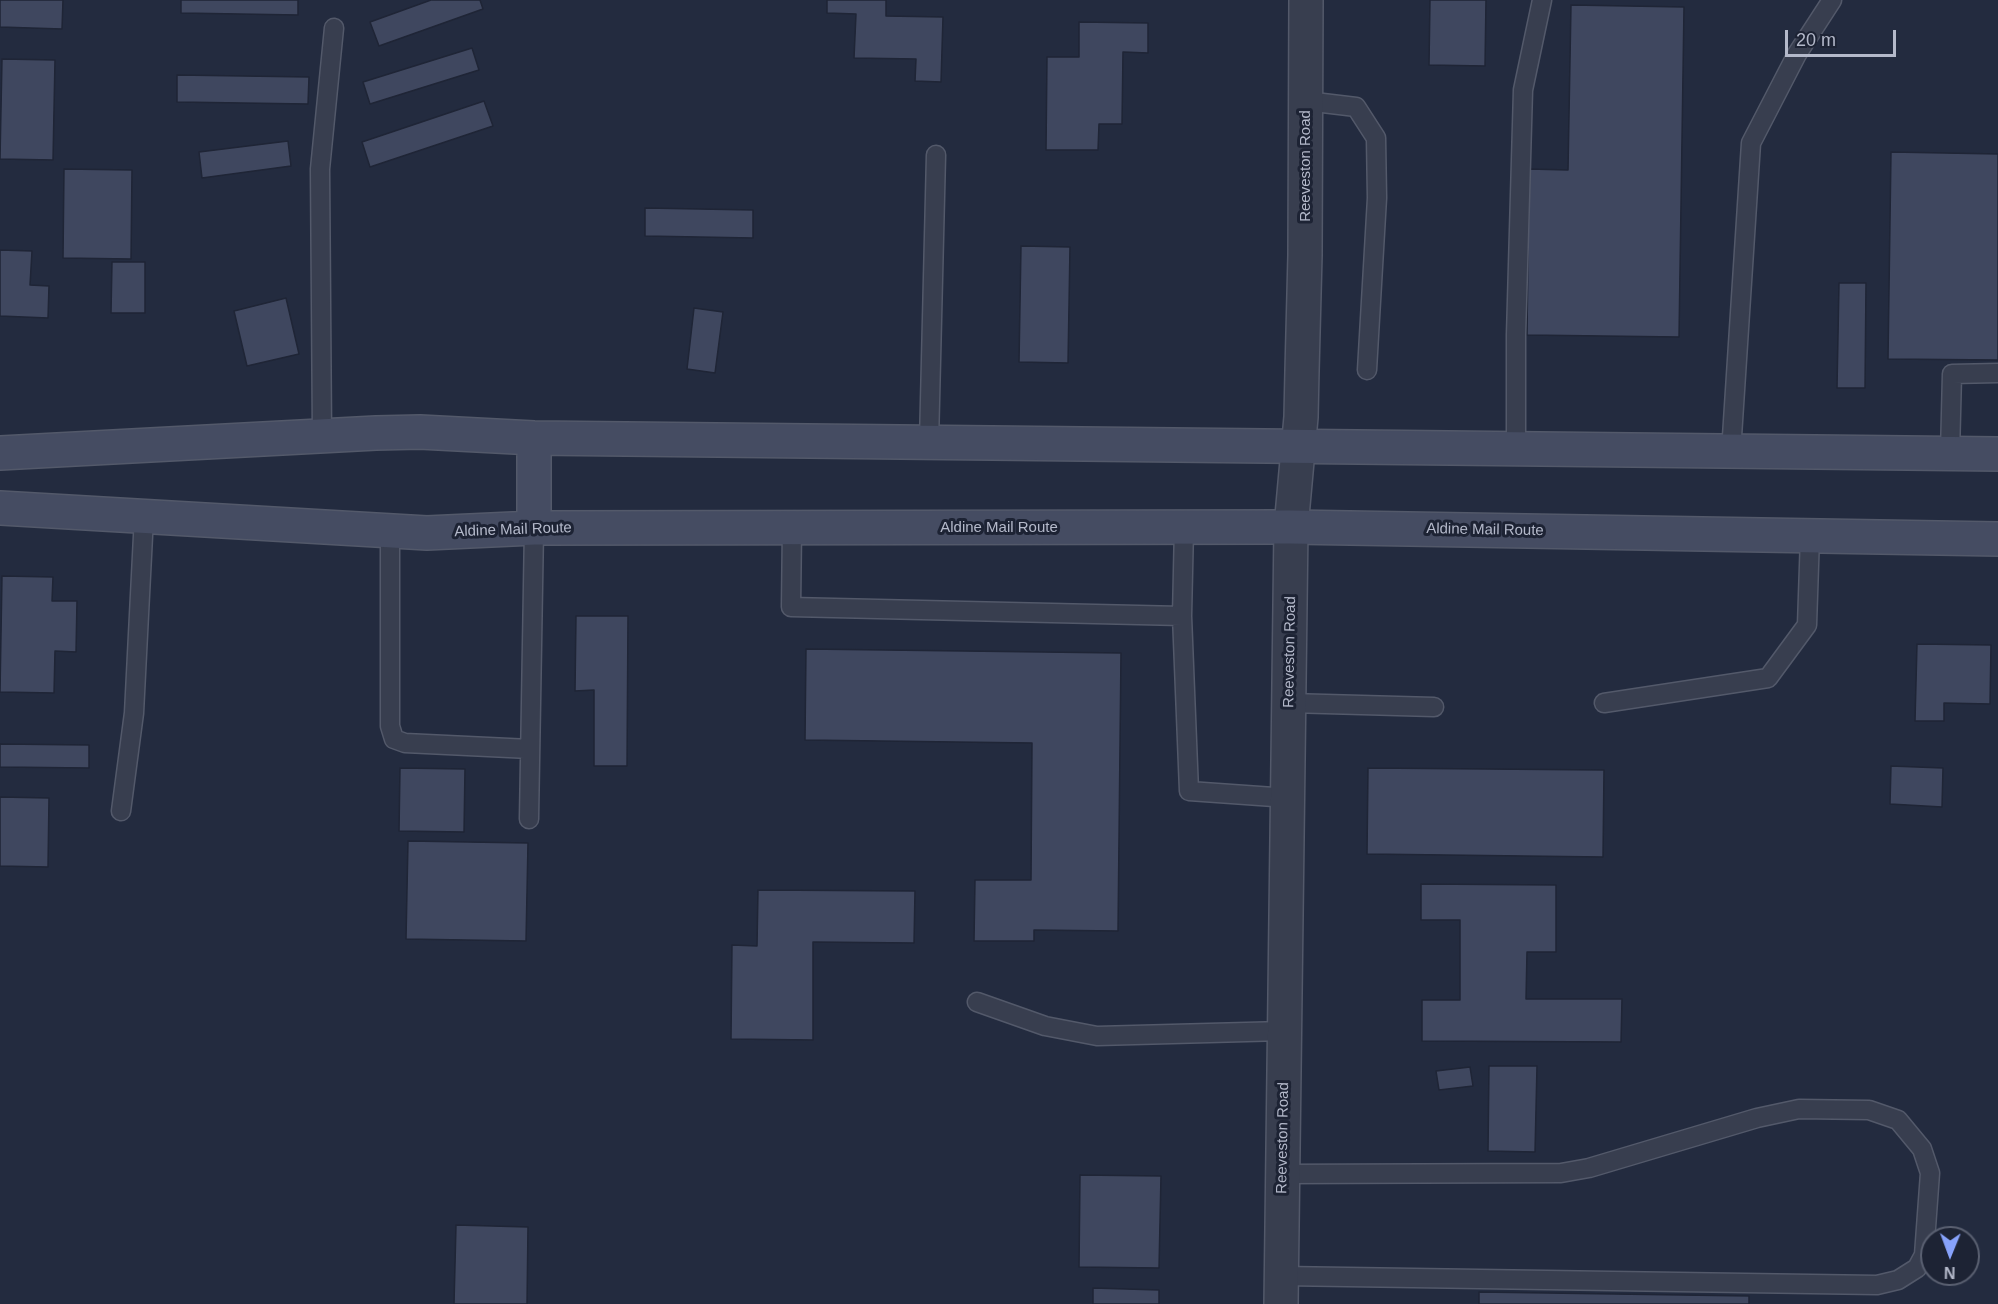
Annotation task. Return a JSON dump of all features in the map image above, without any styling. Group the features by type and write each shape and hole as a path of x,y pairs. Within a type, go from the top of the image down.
{"main road":[{"path":"0,453 420,432 534,438 1998,454"},
{"path":"534,438 534,528"},
{"name":"Aldine Mail Route","path":"0,508 426,532 534,528 1291,527 1998,539"}],"street":[{"name":"Reeveston Road","path":"1281,1290 1291,527 1301,417 1305,255 1306,0"}],"lane":[{"path":"1516,450 1516,335 1523,90 1542,0"},
{"path":"1731,452 1751,143 1797,54 1832,0"},
{"path":"322,436 320,169 334,28"},
{"path":"1306,101 1356,107 1376,138 1377,198 1367,370"},
{"path":"928,442 936,155"},
{"path":"1950,453 1952,374 1998,374"},
{"path":"121,811 134,713 144,516"},
{"path":"1184,527 1182,615 1189,791 1288,798"},
{"path":"529,819 534,528"},
{"path":"792,528 791,607 1182,615"},
{"path":"390,530 390,726 394,740 405,743 530,749"},
{"path":"1604,703 1768,678 1807,625 1810,536"},
{"path":"1289,703 1434,707"},
{"path":"977,1002 1045,1026 1097,1036 1284,1031"},
{"path":"1281,1290 1877,1285 1898,1280 1917,1268 1924,1255 1930,1173 1922,1149 1898,1120 1869,1110 1799,1109 1757,1118 1589,1168 1561,1173 1282,1174"}],"building":[{"path":"0,0 63,0 62,29 0,27"},
{"path":"181,0 298,0 298,15 181,13"},
{"path":"431,0 480,0 483,9 379,46 370,22"},
{"path":"827,0 886,0 886,16 943,17 941,82 915,81 916,59 854,58 856,14 827,13"},
{"path":"1430,0 1486,0 1485,66 1429,65"},
{"path":"1571,5 1684,7 1679,337 1527,335 1529,169 1568,170"},
{"path":"1079,22 1148,23 1148,53 1123,52 1122,124 1099,124 1098,150 1046,150 1047,57 1079,57"},
{"path":"472,48 479,70 370,104 363,82"},
{"path":"2,59 55,60 53,160 0,159"},
{"path":"177,75 309,77 308,104 177,102"},
{"path":"484,101 493,126 370,167 362,142"},
{"path":"288,141 291,166 202,178 199,152"},
{"path":"1891,152 1998,154 1998,360 1888,359"},
{"path":"64,169 132,170 131,259 63,258"},
{"path":"645,208 753,210 753,238 645,236"},
{"path":"1021,246 1070,247 1068,363 1019,362"},
{"path":"0,250 32,251 30,285 49,286 48,318 0,316"},
{"path":"112,262 145,262 145,313 111,313"},
{"path":"1839,283 1866,283 1865,388 1837,388"},
{"path":"286,298 299,354 247,366 234,311"},
{"path":"694,308 723,312 715,373 687,369"},
{"path":"2,576 53,577 52,601 77,601 76,652 55,651 54,693 0,692"},
{"path":"576,616 628,616 627,766 594,766 594,690 575,691"},
{"path":"1917,644 1991,645 1990,704 1944,703 1944,721 1915,721"},
{"path":"806,649 1121,653 1118,931 1034,930 1034,941 974,941 975,880 1031,880 1032,743 805,740"},
{"path":"0,744 89,745 89,768 0,767"},
{"path":"1891,766 1943,768 1942,807 1890,804"},
{"path":"400,768 465,769 464,832 399,831"},
{"path":"1368,768 1604,770 1603,857 1367,854"},
{"path":"0,797 49,798 48,867 0,866"},
{"path":"408,841 528,843 526,941 406,939"},
{"path":"1421,884 1556,885 1556,952 1527,952 1526,999 1622,999 1621,1042 1422,1041 1422,1000 1460,1000 1460,920 1421,920"},
{"path":"758,890 915,891 914,943 813,942 813,1040 731,1039 732,945 757,946"},
{"path":"1489,1066 1537,1066 1535,1152 1488,1151"},
{"path":"1470,1067 1473,1086 1439,1090 1436,1071"},
{"path":"1080,1175 1161,1176 1159,1268 1079,1267"},
{"path":"456,1225 528,1227 527,1304 454,1304"},
{"path":"1093,1288 1159,1290 1159,1304 1093,1304"},
{"path":"1479,1292 1749,1296 1749,1304 1479,1304"}]}
